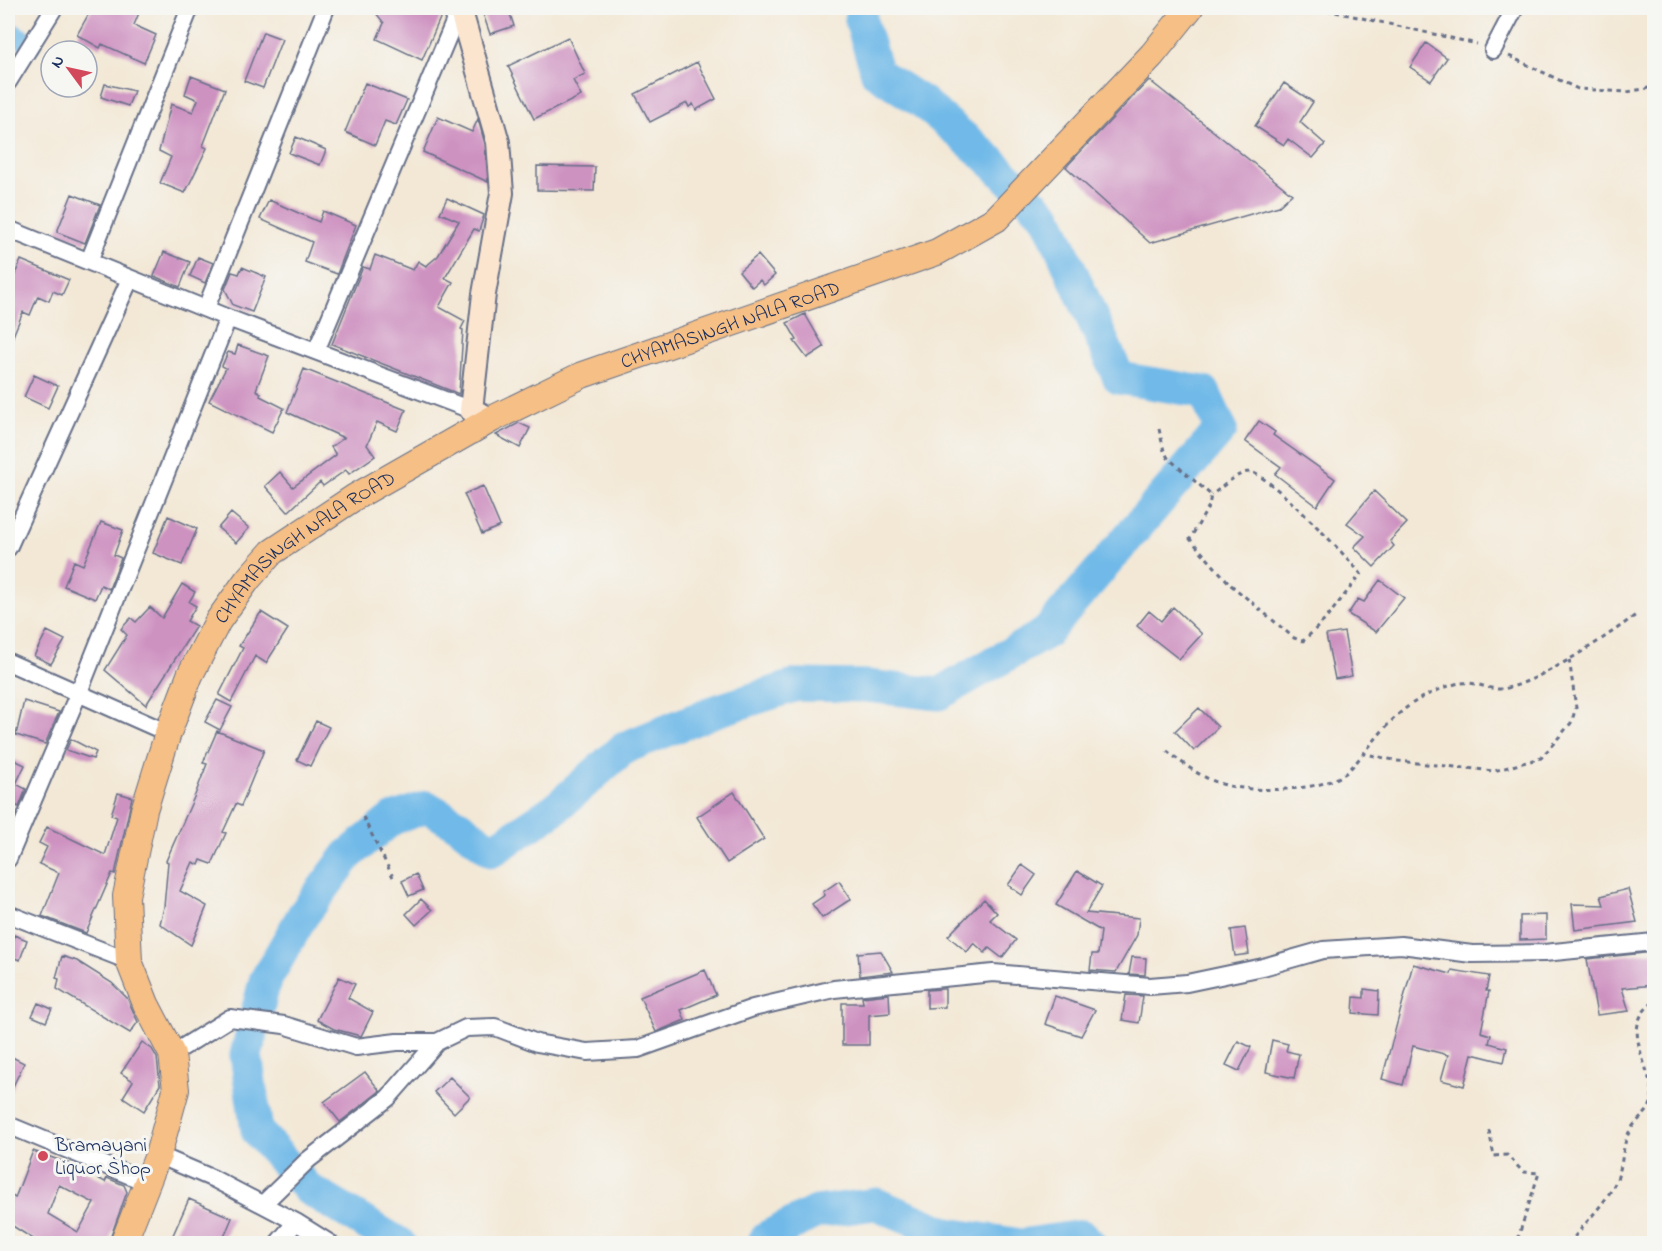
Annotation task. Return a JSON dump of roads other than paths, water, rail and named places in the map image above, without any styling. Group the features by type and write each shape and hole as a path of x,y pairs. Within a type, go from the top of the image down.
{"main road":[{"path":"460,8 498,142 502,193 484,294 482,415"},
{"name":"CHYAMASINGH NALA ROAD","path":"123,1244 158,1155 176,1090 172,1054 146,1004 129,961 126,896 144,810 168,733 190,675 218,621 248,579 272,552 482,415 582,375 937,252 996,219 1152,55 1190,8"}],"street":[{"path":"8,82 54,8"},
{"path":"89,261 190,8"},
{"path":"206,308 326,8"},
{"path":"316,351 460,8"},
{"path":"1493,50 1515,8"},
{"path":"9,234 89,261 228,318 482,415"},
{"path":"8,548 130,279"},
{"path":"8,859 79,692 228,318"},
{"path":"8,662 168,733"},
{"path":"8,914 129,961"},
{"path":"269,1197 308,1160 388,1098 437,1042 466,1028 495,1027 537,1043 587,1052 638,1049 753,1008 834,989 993,973 1150,986 1187,983 1263,967 1323,950 1401,945 1472,954 1544,953 1654,942"},
{"path":"172,1054 230,1018 284,1026 356,1047 397,1042 437,1042"},
{"path":"8,1125 148,1183"},
{"path":"158,1155 269,1197 296,1222 331,1244"},
{"path":"277,1244 296,1222"}],"waterway":[{"path":"400,1244 308,1189 257,1131 246,1055 265,981 303,915 348,855 392,819 427,807 460,826 492,851 556,808 624,748 713,712 797,685 867,686 939,694 1046,633 1221,429 1204,392 1119,378 1047,217 987,157 922,102 877,73 861,21 861,8"},
{"path":"8,30 31,44"},
{"path":"763,1244 767,1237 816,1212 876,1204 948,1234 1015,1244"},
{"path":"1028,1244 1082,1236 1090,1244"}],"place":[{"name":"Bramayani Liquor Shop","path":"43,1156"}]}
